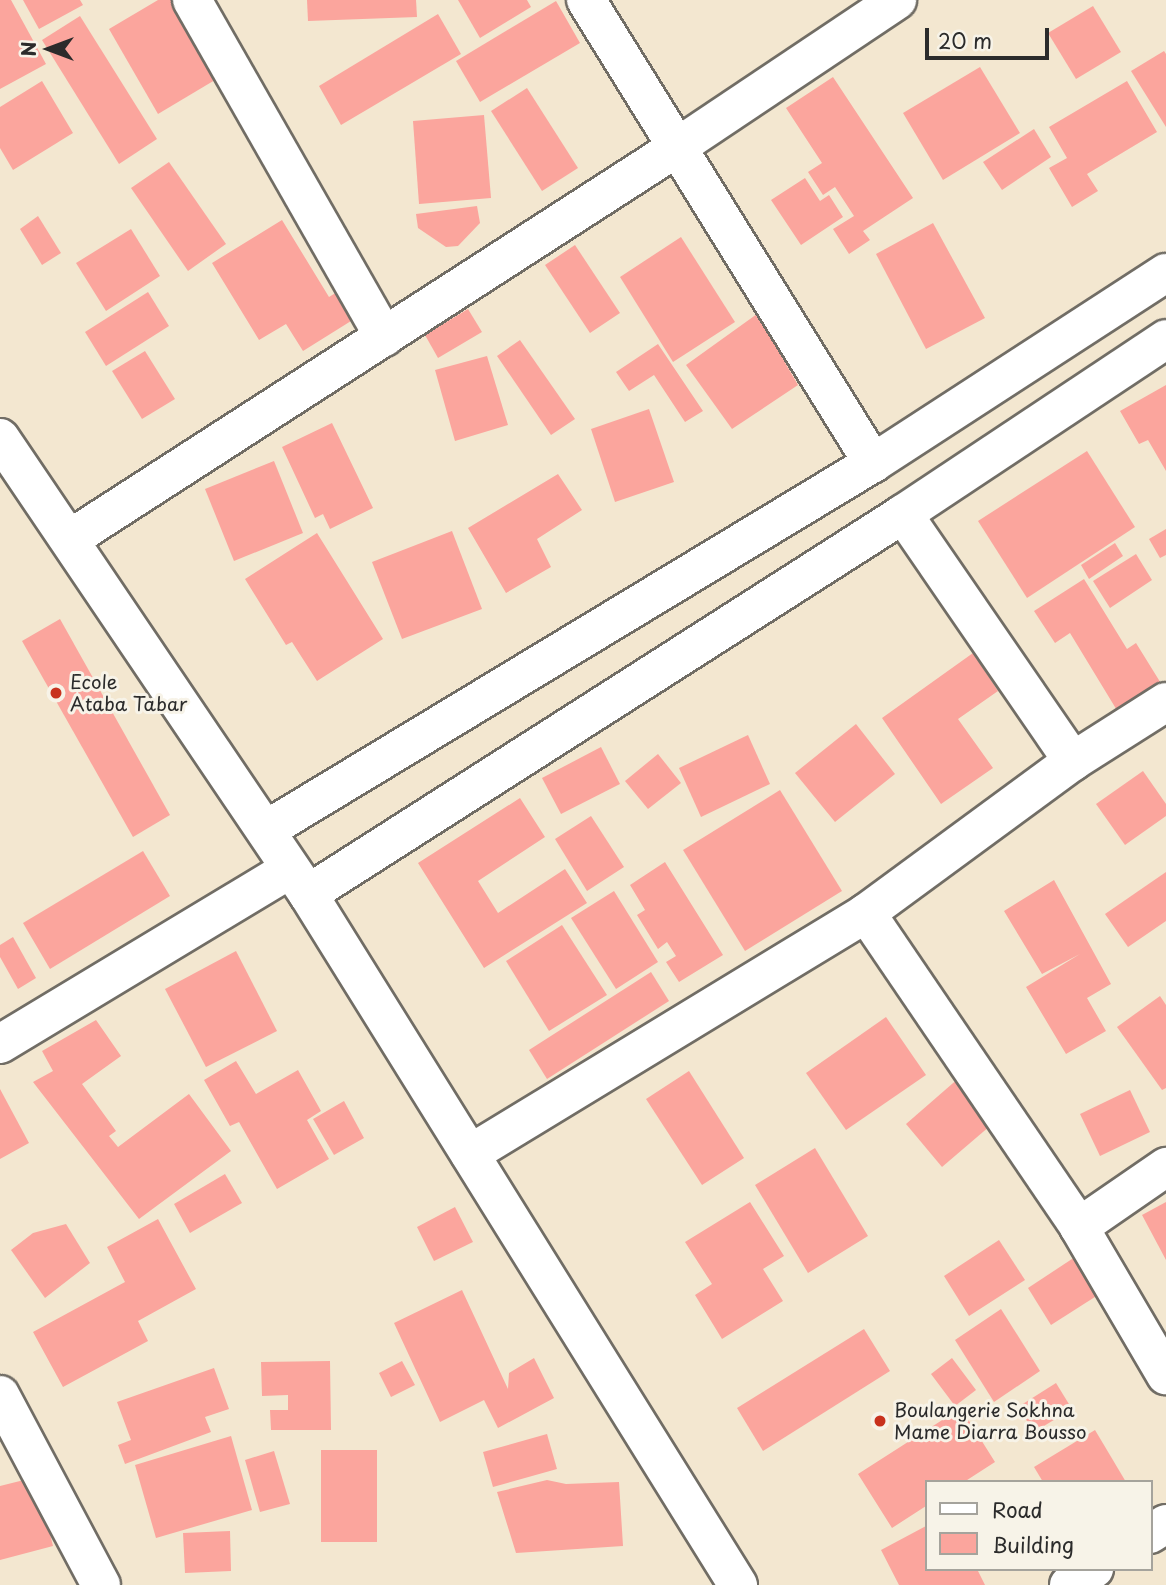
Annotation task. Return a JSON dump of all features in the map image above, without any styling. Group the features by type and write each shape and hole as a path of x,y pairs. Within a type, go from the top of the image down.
{"street":[{"path":"192,0 384,337"},
{"path":"586,0 873,463"},
{"path":"70,539 676,148 897,0"},
{"path":"266,831 873,463 1166,272"},
{"path":"0,1044 299,881 903,514 1166,339"},
{"path":"0,438 299,881 738,1585"},
{"path":"903,514 1073,761"},
{"path":"470,1154 866,913 1073,761 1166,702"},
{"path":"866,913 1079,1227 1166,1375"},
{"path":"1079,1227 1166,1167"},
{"path":"0,1395 101,1585"},
{"path":"1069,1585 1091,1571"}],"building":[{"path":"0,0 11,0 46,64 0,89"},
{"path":"23,0 80,0 83,5 39,29"},
{"path":"158,0 181,0 225,74 158,114 109,29"},
{"path":"307,0 416,0 417,17 308,21"},
{"path":"458,0 527,0 531,7 480,38"},
{"path":"556,1 580,43 480,102 456,61"},
{"path":"1093,6 1121,52 1076,79 1048,33"},
{"path":"438,14 461,54 341,125 319,86"},
{"path":"80,16 157,139 119,164 42,40"},
{"path":"1164,51 1166,54 1166,127 1131,71"},
{"path":"980,67 1020,133 943,180 903,113"},
{"path":"833,77 913,198 863,231 870,240 849,254 833,229 854,216 835,187 823,195 808,172 822,163 786,108"},
{"path":"42,81 73,133 13,170 0,148 0,107"},
{"path":"1127,81 1157,132 1087,174 1098,191 1072,207 1049,168 1067,158 1049,127"},
{"path":"527,88 578,168 542,191 491,111"},
{"path":"484,115 491,198 419,204 413,121"},
{"path":"1034,129 1051,157 1002,190 983,162"},
{"path":"169,162 226,244 188,271 131,188"},
{"path":"805,178 820,201 829,195 843,217 801,245 771,200"},
{"path":"477,206 480,223 458,246 446,247 418,228 416,214"},
{"path":"38,216 61,253 42,265 20,229"},
{"path":"282,220 329,297 342,289 359,316 303,351 286,324 259,340 212,263"},
{"path":"933,223 985,318 926,349 876,254"},
{"path":"131,229 160,276 106,311 76,263"},
{"path":"681,237 735,322 673,362 620,277"},
{"path":"575,245 620,313 590,333 545,265"},
{"path":"148,292 169,326 106,366 85,332"},
{"path":"468,309 482,332 438,358 425,335"},
{"path":"757,314 798,385 732,429 686,365"},
{"path":"520,340 575,419 551,435 497,356"},
{"path":"658,344 703,411 685,422 654,375 629,391 616,372"},
{"path":"145,351 175,399 142,419 112,371"},
{"path":"487,356 508,425 455,441 435,370"},
{"path":"1166,385 1166,471 1148,440 1139,444 1120,411"},
{"path":"649,409 674,482 615,502 591,429"},
{"path":"332,423 373,508 330,529 323,514 315,518 282,447"},
{"path":"1087,451 1135,527 1027,598 978,521"},
{"path":"274,461 303,533 234,561 205,489"},
{"path":"558,474 582,510 537,539 551,567 506,593 468,528"},
{"path":"1166,529 1166,555 1160,558 1149,539"},
{"path":"452,531 482,609 402,639 372,562"},
{"path":"317,533 383,639 317,681 292,642 286,645 245,579"},
{"path":"1115,543 1123,556 1089,579 1081,565"},
{"path":"1136,554 1152,580 1110,608 1093,581"},
{"path":"1084,579 1127,649 1136,643 1162,685 1118,712 1070,633 1055,643 1034,611"},
{"path":"60,619 170,815 133,837 22,641"},
{"path":"973,653 998,691 958,719 993,768 941,804 882,718"},
{"path":"856,724 895,774 835,822 795,773"},
{"path":"748,735 770,784 701,817 679,768"},
{"path":"601,747 620,784 561,814 542,778"},
{"path":"658,754 681,783 648,809 625,781"},
{"path":"1143,771 1166,804 1166,816 1125,845 1096,804"},
{"path":"780,790 842,891 745,951 683,850"},
{"path":"520,798 545,837 478,881 498,913 565,869 587,903 484,968 418,863"},
{"path":"591,816 624,867 587,891 555,839"},
{"path":"143,851 170,896 50,969 23,923"},
{"path":"665,862 723,955 679,982 666,962 676,956 667,942 658,949 637,915 645,910 630,885"},
{"path":"1166,872 1166,921 1128,947 1105,914"},
{"path":"1054,880 1111,984 1087,998 1106,1031 1066,1054 1026,987 1080,954 1042,974 1004,911"},
{"path":"614,891 658,962 616,989 571,918"},
{"path":"562,925 607,995 549,1031 506,961"},
{"path":"13,937 36,978 18,989 0,957 0,945"},
{"path":"236,951 277,1031 206,1067 165,989"},
{"path":"651,972 669,1001 547,1079 529,1050"},
{"path":"1160,996 1166,1005 1166,1088 1162,1090 1117,1027"},
{"path":"886,1017 926,1075 846,1130 806,1073"},
{"path":"96,1020 121,1056 82,1084 116,1131 109,1136 118,1147 189,1094 231,1151 139,1219 33,1082 53,1071 42,1051"},
{"path":"236,1061 256,1094 298,1070 321,1111 307,1120 329,1159 277,1189 239,1122 230,1126 204,1080"},
{"path":"689,1071 744,1158 702,1185 646,1099"},
{"path":"960,1077 997,1120 942,1167 906,1124"},
{"path":"0,1089 29,1143 0,1159"},
{"path":"1130,1090 1150,1132 1100,1156 1080,1114"},
{"path":"344,1101 364,1138 334,1155 313,1119"},
{"path":"815,1148 868,1236 808,1273 755,1185"},
{"path":"225,1174 242,1203 190,1233 174,1204"},
{"path":"750,1202 784,1256 763,1269 783,1301 722,1339 695,1295 712,1284 685,1242"},
{"path":"1166,1202 1166,1260 1142,1215"},
{"path":"455,1207 473,1242 434,1261 417,1227"},
{"path":"158,1219 196,1289 138,1321 148,1341 63,1387 33,1332 125,1282 107,1247"},
{"path":"66,1224 90,1263 45,1298 11,1250 33,1233"},
{"path":"999,1240 1025,1280 969,1316 944,1276"},
{"path":"1075,1257 1098,1295 1051,1325 1028,1288"},
{"path":"462,1290 508,1389 509,1373 534,1358 554,1398 498,1428 484,1400 440,1422 394,1323"},
{"path":"1001,1309 1040,1371 994,1402 955,1340"},
{"path":"864,1329 890,1371 763,1451 737,1408"},
{"path":"952,1358 976,1390 955,1406 931,1374"},
{"path":"330,1361 331,1430 271,1430 270,1410 288,1410 288,1395 262,1396 261,1362"},
{"path":"402,1361 415,1385 391,1397 379,1373"},
{"path":"214,1368 229,1409 205,1417 211,1432 125,1464 118,1445 131,1440 117,1402"},
{"path":"1056,1383 1072,1409 1034,1432 1018,1407"},
{"path":"961,1408 995,1462 967,1480 925,1480 925,1507 892,1528 858,1474"},
{"path":"1095,1430 1125,1480 1042,1480 1034,1467"},
{"path":"547,1434 557,1469 493,1487 483,1452"},
{"path":"231,1436 252,1510 156,1538 135,1465"},
{"path":"321,1450 377,1450 377,1542 321,1542"},
{"path":"274,1451 290,1504 260,1512 245,1460"},
{"path":"36,1477 53,1546 0,1560 0,1486"},
{"path":"547,1480 566,1484 619,1482 623,1546 516,1553 497,1492"},
{"path":"925,1527 925,1571 978,1571 985,1585 899,1585 881,1550"},
{"path":"230,1531 231,1571 185,1573 183,1533"}],"place":[{"name":"Ecole Ataba Tabar","path":"56,693"},
{"name":"Boulangerie Sokhna Mame Diarra Bousso","path":"880,1421"}]}
